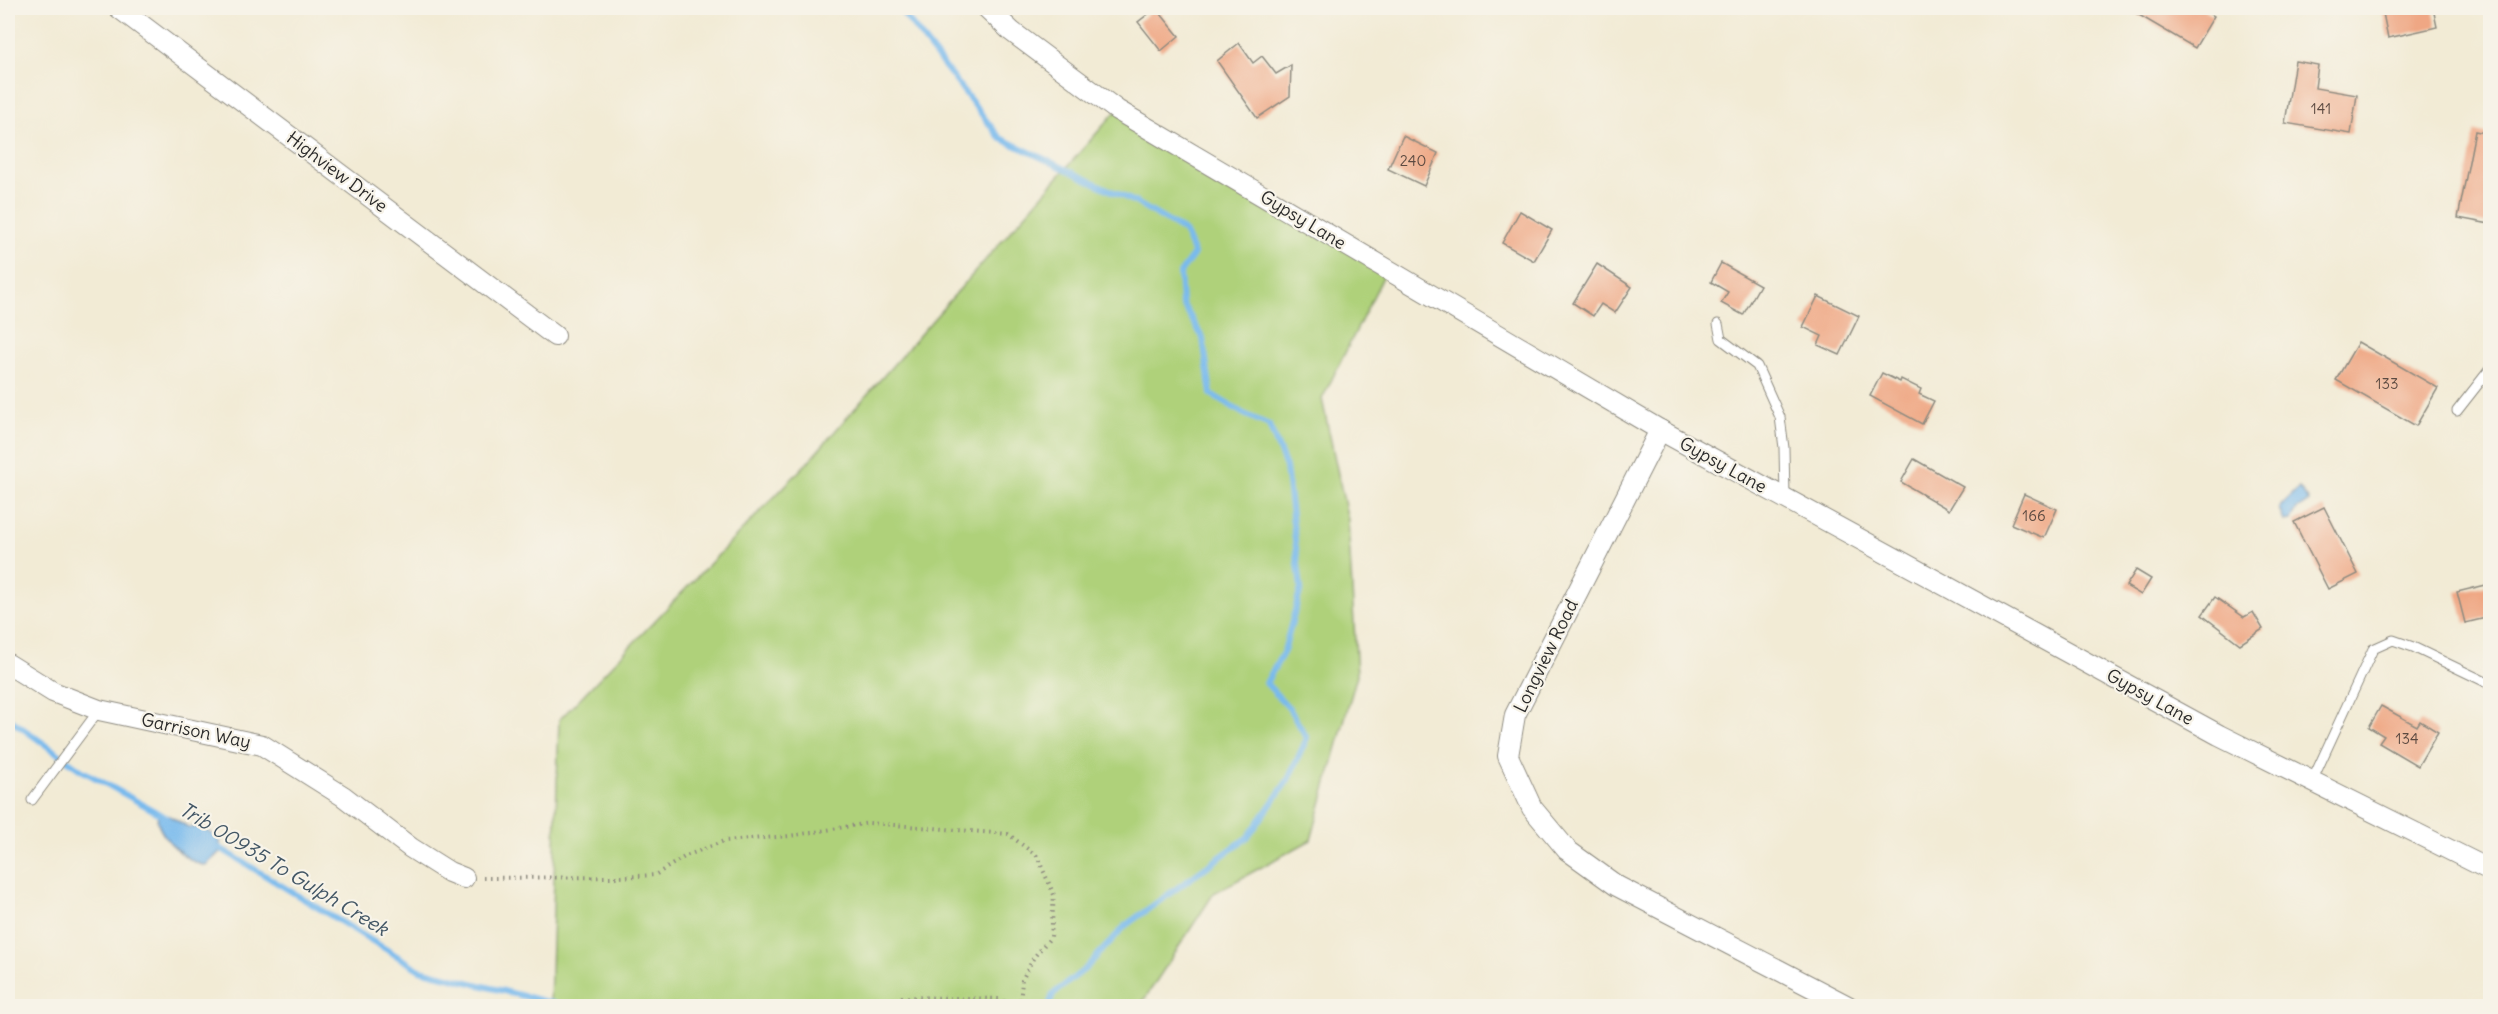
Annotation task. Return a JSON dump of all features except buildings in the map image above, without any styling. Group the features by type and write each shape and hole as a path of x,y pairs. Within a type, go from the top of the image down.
{"street":[{"name":"Highview Drive","path":"119,8 555,336"},
{"name":"Gypsy Lane","path":"987,8 1011,31 1117,110 1660,430 2208,729 2490,870"},
{"name":"Longview Road","path":"1660,430 1515,715 1508,756 1532,808 1567,850 1617,886 1848,1006"},
{"name":"Garrison Way","path":"8,664 53,692 99,710 262,745 343,796 411,848 449,872 464,878"}],"lane":[{"path":"1718,324 1721,339 1757,366 1780,417 1784,448 1785,498"},
{"path":"2457,411 2490,369"},
{"path":"2312,782 2373,649 2393,640 2490,684"},
{"path":"32,800 99,710"}],"path":[{"path":"464,878 655,875 686,856 724,841 790,836 869,823 1008,834 1037,856 1054,895 1051,937 1034,957 1022,980 1020,1006"},
{"path":"879,1006 902,998 1000,999 1012,1006"}],"green space":[{"path":"1117,110 1387,269 1322,399 1348,520 1357,675 1311,840 1214,893 1140,1006 550,1006 559,720 808,462"}],"water":[{"path":"2299,488 2309,501 2297,509 2291,520 2284,521 2279,508"},
{"path":"158,815 170,816 188,827 204,828 220,840 220,852 206,865 191,860 166,838 158,822"}],"waterway":[{"path":"899,8 1000,138 1137,203 1184,231 1194,254 1180,273 1182,303 1203,338 1211,394 1244,414 1269,425 1286,467 1301,588 1284,651 1266,683 1289,708 1307,738 1288,780 1248,837 1126,925 1085,969 1053,994 1049,1006"},
{"name":"Trib 00935 To Gulph Creek","path":"8,718 81,770 169,819"},
{"name":"Trib 00935 To Gulph Creek","path":"215,845 420,970 563,1006"}]}
